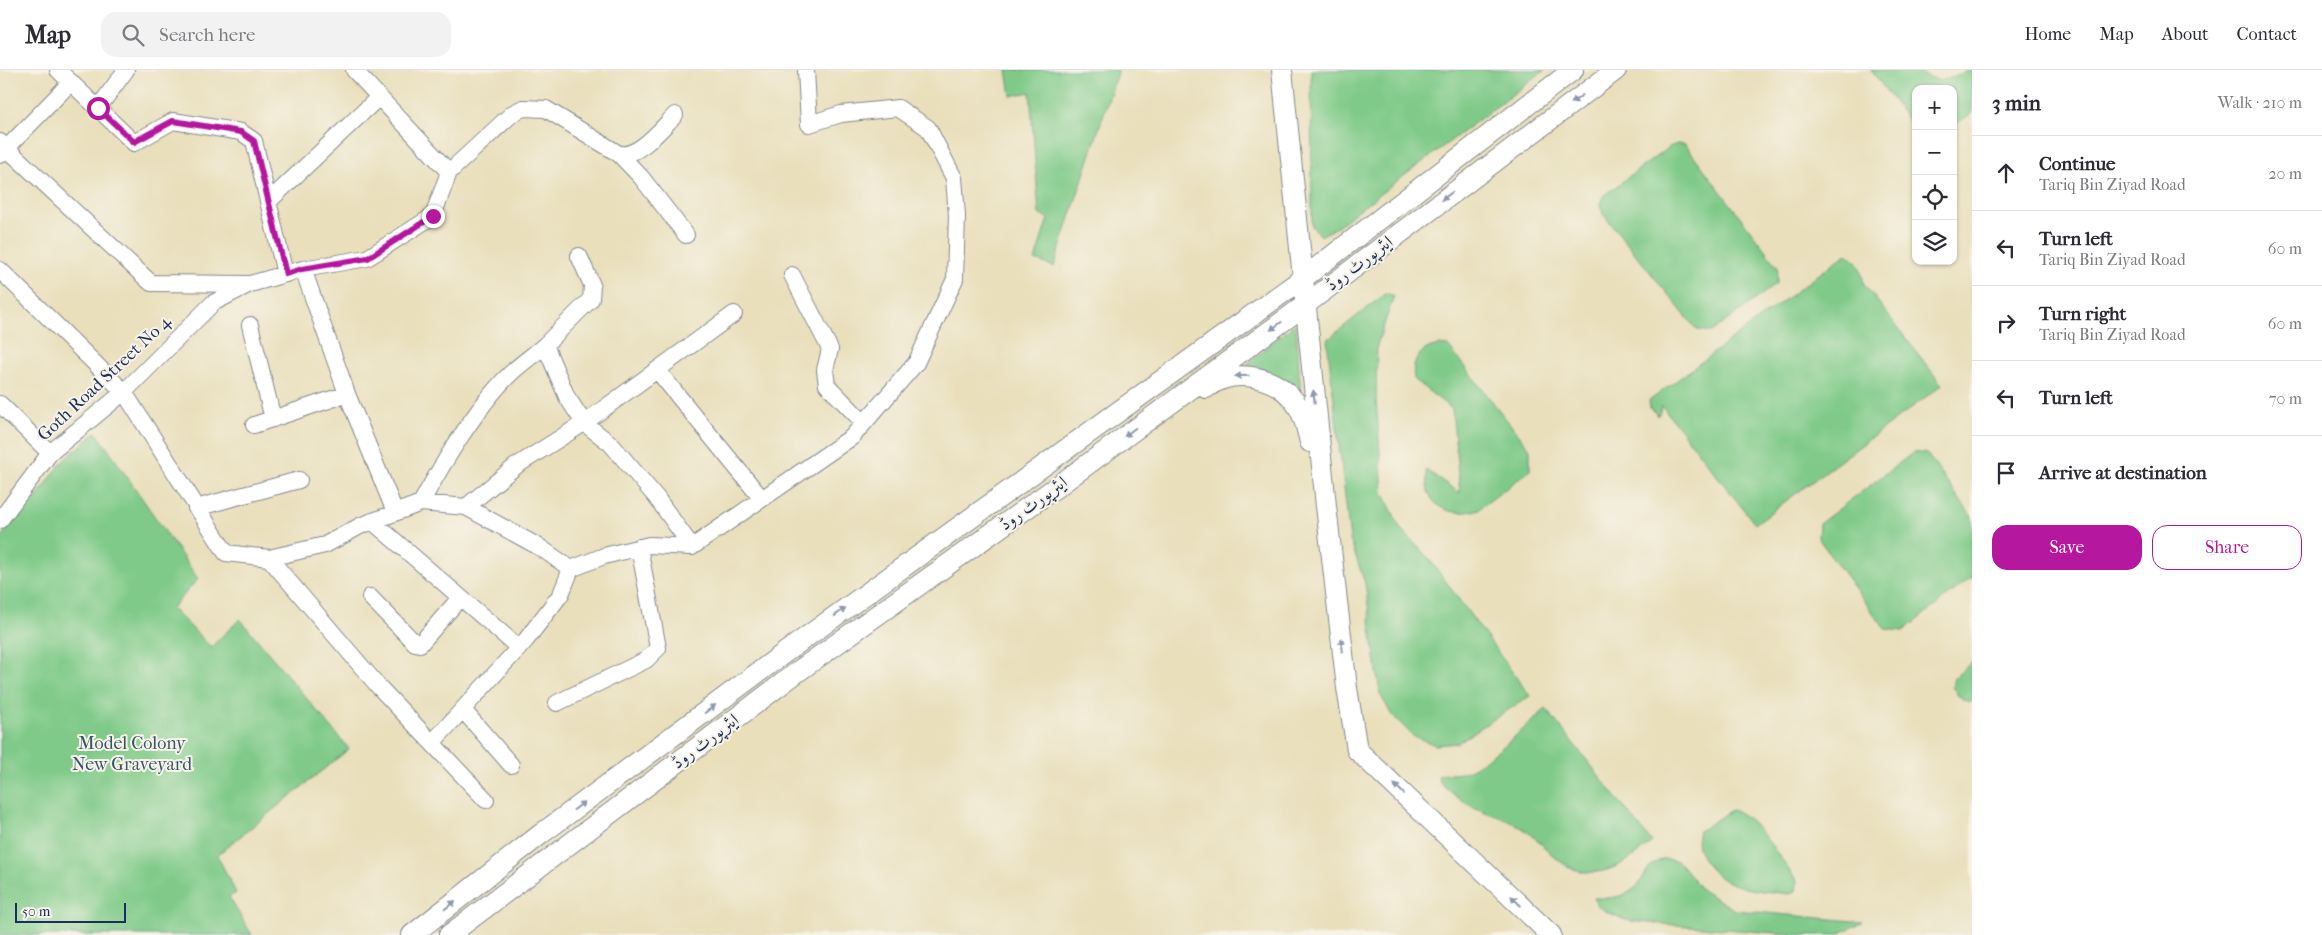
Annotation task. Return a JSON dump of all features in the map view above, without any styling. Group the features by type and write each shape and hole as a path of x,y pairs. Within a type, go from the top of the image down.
{"main road":[{"path":"1282,70 1326,506 1347,688 1357,750 1551,935"},
{"name":"ایئرپورٹ روڈ","path":"412,935 541,834 779,657 1302,279 1573,70"},
{"name":"ایئرپورٹ روڈ","path":"449,935 800,670 1305,306 1616,70"},
{"path":"1150,417 1184,405 1222,378 1240,375 1257,377 1269,382 1284,390 1300,409 1326,506"}],"street":[{"path":"58,70 134,142 173,121 241,132 254,141 286,274"},
{"path":"98,108 126,70"},
{"path":"354,70 448,172"},
{"path":"433,742 519,648 561,594 571,569 604,556 649,545 692,547 852,437 916,363 955,279 958,216 954,178 928,128 898,108 842,114 809,124 806,70"},
{"path":"71,82 2,148 151,283 250,284 302,269 368,258 433,216 448,172 513,113 523,108 546,109 619,154 642,177 686,235"},
{"path":"268,202 379,97"},
{"path":"619,154 626,155 639,150 675,115"},
{"path":"421,503 433,480 494,393 509,375 545,345 591,299 592,285 579,256"},
{"path":"302,269 347,394 394,512"},
{"path":"0,270 124,392 226,553 270,558 325,545 372,521 421,503 466,508 541,548 571,569"},
{"path":"792,275 830,349 825,370 827,385 864,423"},
{"name":"Goth Road Street No 4","path":"2,515 50,453 124,392 213,303 250,284"},
{"path":"466,508 516,466 584,423 734,314"},
{"path":"250,325 273,419"},
{"path":"545,345 567,397 584,423 611,444 656,497 692,547"},
{"path":"657,370 762,499"},
{"path":"254,425 347,394"},
{"path":"0,404 50,453"},
{"path":"196,508 299,480"},
{"path":"372,521 519,648"},
{"path":"557,704 646,660 658,648 639,548"},
{"path":"270,558 379,687 486,800"},
{"path":"370,597 415,643 420,644 460,598"},
{"path":"463,710 511,765"}],"green space":[{"path":"1007,70 1118,70 1054,267 1035,260 1048,218 1039,214 1030,92 1011,96"},
{"path":"1311,70 1545,70 1336,227 1321,236 1312,226"},
{"path":"1871,70 1913,70 1940,81 1972,70 1972,113 1957,123 1957,85 1912,85 1912,126"},
{"path":"1685,144 1778,267 1777,283 1712,332 1697,330 1603,214 1600,204 1603,196 1669,147"},
{"path":"1846,254 1851,256 1857,263 1861,270 1864,284 1942,385 1755,524 1662,406 1658,416 1650,408 1649,401"},
{"path":"1386,293 1394,296 1377,345 1376,399 1383,492 1400,528 1430,560 1530,696 1457,743 1435,745 1413,736 1391,714 1380,694 1365,583 1350,540 1327,340"},
{"path":"1296,323 1301,397 1240,370"},
{"path":"1439,345 1448,346 1530,449 1530,470 1479,509 1472,511 1449,511 1437,504 1427,489 1426,470 1460,493 1452,409 1414,380 1413,373 1418,356 1427,349"},
{"name":"Model Colony New Graveyard","path":"96,432 198,579 172,608 211,647 240,619 349,749 217,855 236,893 229,897 252,935 0,935 0,538 39,494 62,462"},
{"path":"1914,452 1927,454 1972,517 1972,577 1903,631 1885,629 1818,538 1819,524"},
{"path":"1972,662 1972,702 1969,702 1958,695 1952,687 1954,678"},
{"path":"1546,709 1652,842 1630,859 1607,870 1583,872 1570,867 1557,859 1534,837 1519,826 1468,805 1439,782 1438,776 1461,773 1493,755"},
{"path":"1731,810 1740,813 1749,820 1767,840 1797,881 1796,892 1789,894 1755,890 1733,884 1714,872 1706,863 1698,848 1699,831"},
{"path":"1666,859 1678,861 1702,890 1735,910 1863,922 1836,935 1801,935 1637,922 1625,920 1605,911 1597,905 1593,898 1612,898 1626,894 1636,887 1653,864"}],"route":[{"path":"98,108 134,142 173,121 220,127 241,132 254,141 286,274 302,269 368,258 433,216"}]}
